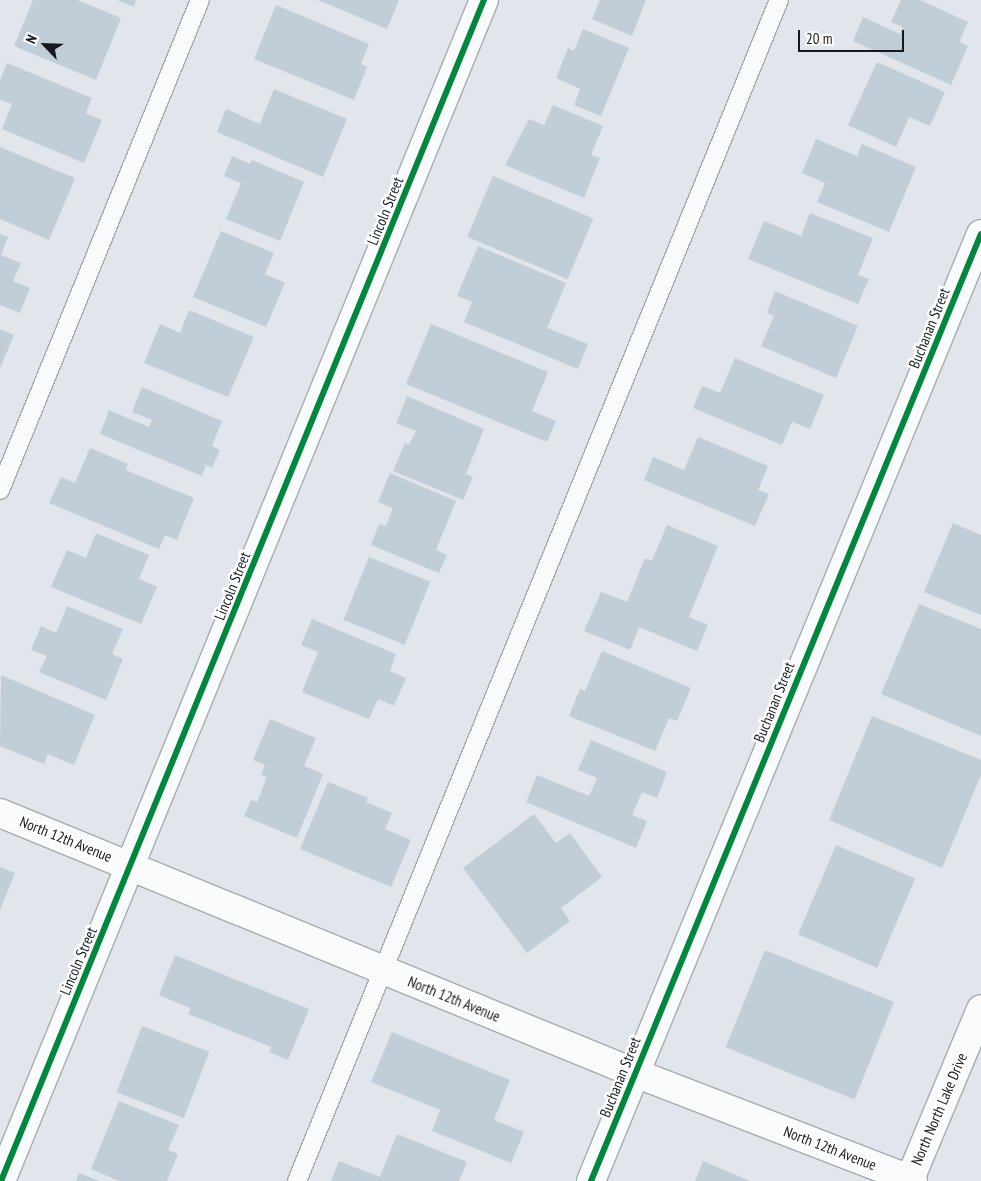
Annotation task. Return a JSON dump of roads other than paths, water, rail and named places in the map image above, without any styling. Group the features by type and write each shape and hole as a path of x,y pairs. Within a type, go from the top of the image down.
{"street":[{"name":"Lincoln Street","path":"0,1181 132,865 484,0"},
{"name":"Buchanan Street","path":"591,1181 981,234"},
{"name":"North 12th Avenue","path":"0,813 132,865 635,1073 898,1178"},
{"name":"North North Lake Drive","path":"898,1178 981,1009"}],"lane":[{"path":"0,490 200,0"},
{"path":"298,1181 779,0"}]}
